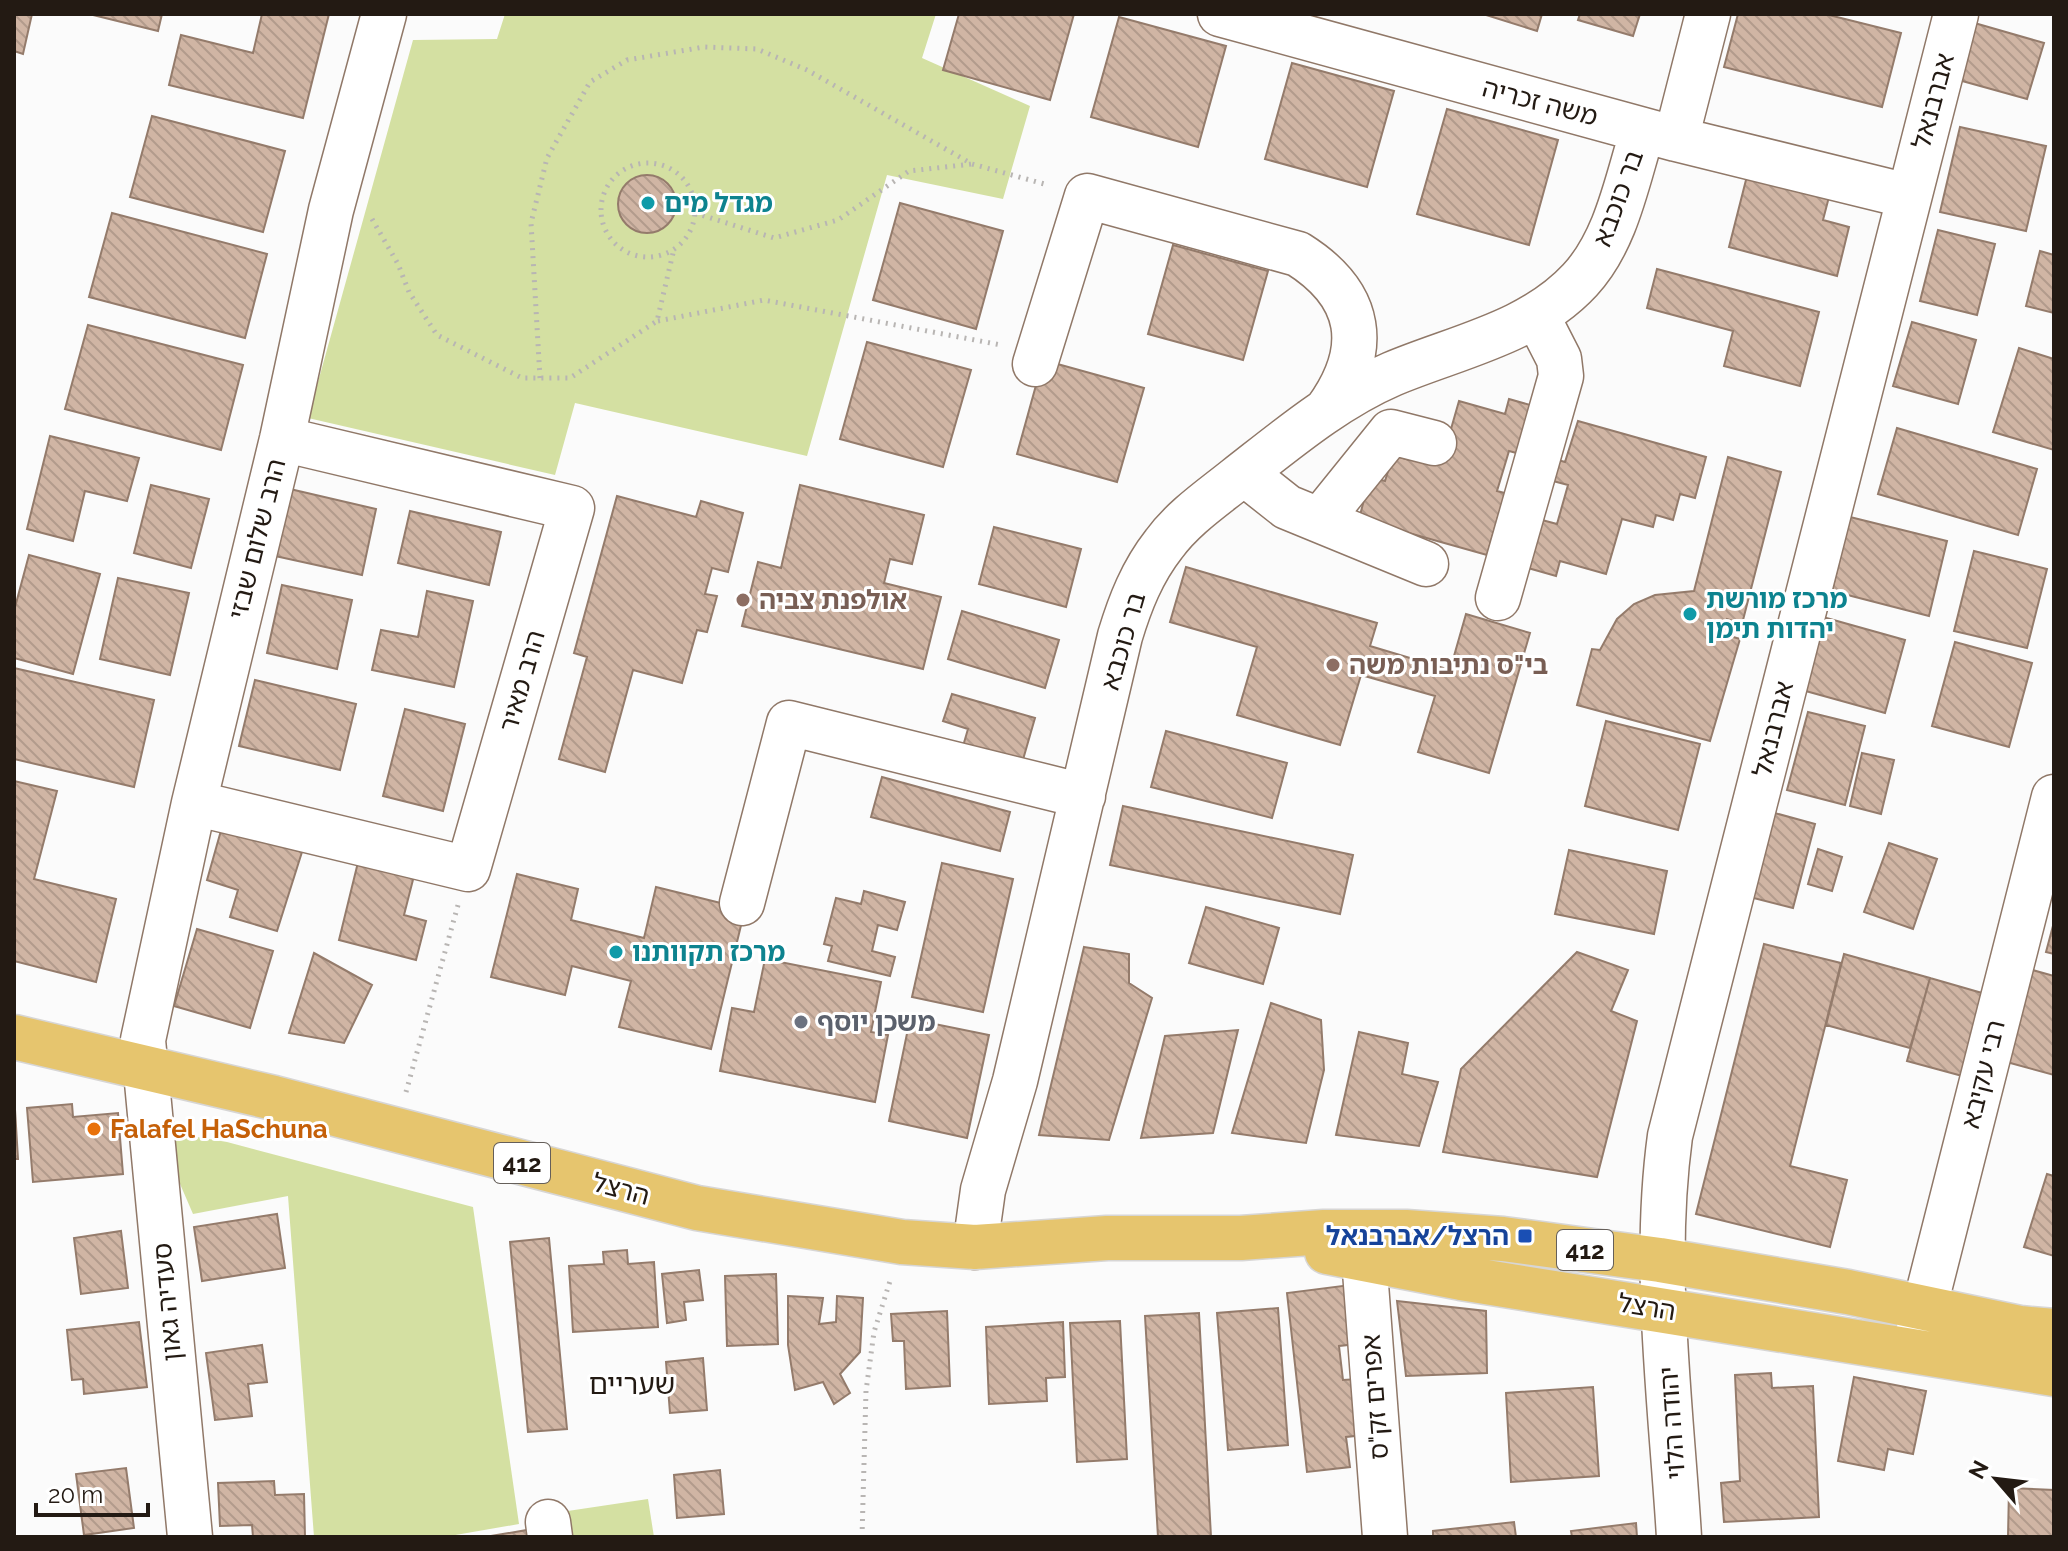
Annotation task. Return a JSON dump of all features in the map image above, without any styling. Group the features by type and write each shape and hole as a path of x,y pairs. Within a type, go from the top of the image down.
{"main road":[{"name":"הרצל","path":"14,1037 145,1066 697,1208 902,1242 975,1247 1107,1238 1241,1238 1406,1232 1503,1239 1660,1260 2054,1331"},
{"name":"הרצל","path":"1241,1238 1461,1278 2054,1374"}],"street":[{"name":"הרב שלום שבזי","path":"145,1066 143,1040 194,803 282,439 331,210 384,14"},
{"name":"משה זכריה","path":"1220,14 1659,134 1908,196"},
{"name":"בר כוכבא","path":"975,1247 983,1190 1010,1099 1120,636 1142,578 1176,530 1326,411 1389,375 1537,316 1572,289 1601,250 1659,134 1708,14"},
{"name":"אברבנאל","path":"1664,1310 1660,1260 1663,1187 1670,1136 1956,14"},
{"path":"1035,364 1087,196 1298,254 1331,280 1352,313 1387,341 1434,358"},
{"path":"1326,411 1341,389 1352,362 1355,343 1352,313"},
{"path":"1498,598 1561,376 1559,359 1537,316"},
{"path":"1320,520 1391,432 1434,443"},
{"name":"הרב מאיר","path":"282,439 572,508 468,869"},
{"path":"1244,473 1287,507 1426,564"},
{"path":"742,903 789,723 1083,796"},
{"name":"רבי עקיבא","path":"1913,1351 2054,797"},
{"path":"194,803 468,869"},
{"name":"סעדיה גאון","path":"145,1066 190,1537"},
{"name":"אפרים זק\"ס","path":"1361,1258 1365,1271 1385,1537"},
{"name":"יהודה הלוי","path":"1664,1310 1679,1537"}],"path":[{"path":"540,378 531,223 547,158 590,82 627,60 704,47 757,49 807,70 972,164 1087,196"},
{"path":"643,162 659,163 675,170 686,181 694,197 695,213 691,229 674,249 659,256 643,257 617,247 606,234 600,202 606,186 627,167 643,162"},
{"path":"695,213 774,238 838,220 909,171 972,164"},
{"path":"331,210 372,218 398,264 409,292 437,335 522,378 570,378 657,321 764,300 1004,345 1035,364"},
{"path":"657,321 674,249"},
{"path":"396,1130 468,869"},
{"path":"862,1537 866,1391 874,1332 902,1242"}],"green space":[{"path":"505,14 936,14 922,58 1030,106 1003,199 887,175 807,456 575,403 555,475 308,418 413,40 497,39"},
{"path":"191,1136 227,1142 473,1207 519,1524 444,1537 314,1537 288,1196 193,1214 171,1163 176,1141"},
{"path":"648,1499 654,1537 564,1537 561,1512"}],"building":[{"path":"14,14 32,14 23,54 14,51"},
{"path":"89,14 162,14 158,31"},
{"path":"262,14 329,14 303,118 169,85 181,35 253,53"},
{"path":"959,14 1074,14 1050,100 943,70"},
{"path":"1483,14 1542,14 1537,31"},
{"path":"1580,14 1640,14 1633,36 1578,20"},
{"path":"1738,14 1825,14 1901,33 1882,107 1724,67"},
{"path":"1119,17 1226,46 1198,147 1091,117"},
{"path":"1971,22 2044,43 2027,99 1955,79"},
{"path":"1292,63 1394,91 1367,187 1265,159"},
{"path":"1447,109 1558,140 1529,245 1417,214"},
{"path":"152,116 285,151 263,232 130,197"},
{"path":"1960,127 2046,146 2026,231 1940,212"},
{"path":"1748,172 1830,193 1823,220 1849,227 1837,276 1729,247"},
{"name":"מגדל מים","path":"647,175 658,177 667,184 674,193 674,215 667,224 658,231 647,233 636,231 627,224 620,215 618,204 620,193 627,184 636,177"},
{"path":"900,203 1003,231 976,329 873,300"},
{"path":"112,213 267,254 245,338 89,297"},
{"path":"1938,230 1995,244 1977,315 1920,301"},
{"path":"1173,245 1268,271 1243,360 1148,334"},
{"path":"2040,251 2054,255 2054,313 2026,306"},
{"path":"1657,269 1819,312 1800,386 1724,366 1733,331 1647,308"},
{"path":"1912,322 1976,340 1958,404 1893,386"},
{"path":"88,325 243,365 221,450 65,409"},
{"path":"867,342 971,370 943,467 840,439"},
{"path":"2019,348 2054,359 2054,450 1993,432"},
{"path":"1043,360 1144,388 1117,482 1017,454"},
{"path":"1509,399 1537,407 1524,455 1509,451 1497,491 1512,495 1506,516 1499,513 1487,555 1359,519 1370,477 1385,481 1393,455 1409,460 1412,448 1443,457 1459,401 1505,414"},
{"path":"1578,421 1706,457 1695,498 1680,494 1673,520 1656,515 1653,527 1622,519 1606,574 1560,561 1556,576 1528,568 1542,520 1557,524 1568,485 1553,481 1558,460 1565,462"},
{"path":"1897,428 2037,469 2018,535 1878,494"},
{"path":"50,436 139,458 127,501 85,491 73,541 27,529"},
{"path":"1728,457 1781,472 1742,624 1727,619 1723,634 1740,639 1710,741 1577,705 1592,649 1600,650 1617,619 1634,604 1655,595 1694,591"},
{"path":"151,485 209,499 191,568 134,553"},
{"path":"800,485 924,515 912,564 890,559 884,583 941,597 923,669 742,626 758,562 781,568"},
{"path":"290,489 376,509 362,575 275,556"},
{"path":"617,496 696,517 701,501 743,513 728,572 712,568 705,594 717,596 707,632 697,630 682,683 633,670 605,772 559,759 587,657 574,653"},
{"path":"410,511 501,532 489,585 398,563"},
{"path":"1850,517 1947,541 1929,616 1832,591"},
{"path":"994,527 1081,549 1066,607 979,584"},
{"path":"1974,551 2047,569 2027,648 1954,631"},
{"path":"29,555 100,574 73,674 14,658 14,611"},
{"path":"1186,567 1377,623 1370,646 1450,670 1466,614 1530,633 1489,773 1418,752 1435,696 1361,675 1340,745 1237,715 1257,647 1170,622"},
{"path":"118,578 189,593 170,675 100,659"},
{"path":"282,585 352,600 337,669 267,653"},
{"path":"427,591 473,601 454,687 372,670 381,630 418,637"},
{"path":"962,611 1059,640 1045,688 948,659"},
{"path":"1805,612 1905,640 1885,713 1784,685"},
{"path":"1955,642 2032,663 2009,747 1932,726"},
{"path":"14,668 154,700 134,787 14,759"},
{"path":"255,680 356,704 340,770 239,746"},
{"path":"952,694 1035,718 1020,770 961,753 968,729 943,721"},
{"path":"405,709 465,724 443,811 383,796"},
{"path":"1808,712 1865,726 1845,805 1787,790"},
{"path":"1606,721 1700,744 1678,830 1585,806"},
{"path":"1166,731 1287,763 1272,818 1151,787"},
{"path":"1862,753 1894,760 1881,814 1850,806"},
{"path":"882,777 1010,812 1000,851 871,817"},
{"path":"14,781 57,791 34,879 116,899 96,982 14,961"},
{"path":"1123,806 1353,855 1340,914 1110,865"},
{"path":"1760,809 1815,824 1793,908 1738,894"},
{"path":"222,827 302,852 277,931 230,917 238,890 207,880"},
{"path":"1889,843 1937,859 1913,929 1864,912"},
{"path":"1818,849 1842,857 1832,891 1808,884"},
{"path":"361,850 417,864 404,915 426,921 416,960 339,940"},
{"path":"1569,850 1667,871 1654,934 1555,914"},
{"path":"942,863 1013,879 983,1012 912,997"},
{"name":"מרכז תקוותנו","path":"517,874 578,889 571,920 644,938 656,887 745,909 711,1049 619,1027 631,981 572,966 565,995 491,977"},
{"path":"864,891 905,902 897,930 878,925 872,951 895,957 890,976 828,961 832,946 824,944 836,898 861,904"},
{"path":"1206,907 1279,928 1263,984 1189,963"},
{"path":"2054,922 2054,954 2046,952"},
{"path":"197,929 273,951 250,1028 174,1006"},
{"path":"1764,944 1841,963 1790,1166 1847,1180 1830,1247 1696,1214"},
{"path":"1084,947 1129,954 1129,983 1152,998 1109,1140 1039,1135"},
{"path":"1577,952 1628,970 1611,1011 1637,1021 1597,1177 1443,1152 1461,1069"},
{"path":"314,953 372,985 344,1043 289,1033"},
{"path":"1844,954 1930,978 1910,1048 1826,1025"},
{"name":"משכן יוסף","path":"765,959 881,982 871,1032 888,1035 875,1102 720,1071 732,1008 754,1012"},
{"path":"2029,969 2054,976 2054,1075 2003,1061"},
{"path":"1930,978 1989,995 1966,1077 1907,1061"},
{"path":"1271,1003 1321,1020 1324,1070 1306,1143 1232,1133"},
{"path":"910,1019 989,1035 967,1138 889,1121"},
{"path":"1238,1030 1213,1133 1141,1138 1165,1036"},
{"path":"1359,1032 1408,1043 1402,1074 1438,1082 1419,1146 1336,1135"},
{"path":"14,1093 18,1159 14,1159"},
{"path":"72,1104 73,1117 118,1113 123,1174 33,1182 27,1108"},
{"path":"2047,1174 2054,1176 2054,1256 2024,1247"},
{"path":"277,1214 285,1268 202,1281 194,1227"},
{"path":"121,1231 128,1288 81,1294 74,1238"},
{"path":"549,1238 567,1429 528,1432 510,1242"},
{"path":"627,1250 628,1264 654,1262 658,1327 573,1332 569,1266 604,1264 603,1252"},
{"path":"699,1270 703,1300 684,1302 686,1320 667,1323 662,1274"},
{"path":"776,1274 778,1344 727,1346 725,1276"},
{"path":"1350,1285 1357,1344 1339,1346 1343,1380 1358,1379 1364,1435 1346,1437 1350,1467 1307,1472 1287,1293"},
{"path":"788,1296 823,1298 819,1324 836,1322 837,1296 863,1298 860,1352 840,1374 850,1393 834,1404 823,1382 795,1390 788,1345"},
{"path":"1397,1301 1486,1311 1487,1373 1406,1376"},
{"path":"1278,1308 1288,1445 1228,1450 1217,1313"},
{"path":"947,1311 950,1386 906,1389 904,1341 893,1341 891,1314"},
{"path":"1199,1313 1211,1537 1158,1537 1145,1316"},
{"path":"1120,1321 1127,1459 1077,1462 1070,1323"},
{"path":"139,1322 147,1387 84,1394 83,1379 72,1380 67,1330"},
{"path":"1063,1322 1065,1377 1046,1378 1047,1401 989,1404 986,1327"},
{"path":"262,1345 267,1382 248,1384 252,1416 215,1420 206,1353"},
{"path":"703,1358 707,1410 670,1413 666,1362"},
{"path":"1771,1373 1772,1388 1813,1386 1819,1517 1724,1522 1721,1483 1740,1481 1735,1375"},
{"path":"1854,1377 1926,1391 1913,1454 1888,1449 1884,1470 1838,1461"},
{"path":"1593,1387 1599,1476 1511,1482 1506,1393"},
{"path":"126,1468 134,1528 84,1535 76,1474"},
{"path":"720,1470 724,1514 677,1518 674,1475"},
{"path":"274,1481 275,1495 304,1494 305,1537 253,1537 252,1525 220,1526 218,1483"},
{"path":"2009,1488 2054,1490 2054,1537 2008,1537"},
{"path":"1514,1522 1516,1537 1433,1537 1433,1531"},
{"path":"1636,1523 1637,1537 1572,1537 1571,1531"},
{"path":"527,1530 528,1537 485,1537"}],"place":[{"name":"מגדל מים","path":"648,203"},
{"name":"אולפנת צביה","path":"743,600"},
{"name":"מרכז מורשת יהדות תימן","path":"1690,614"},
{"name":"בי\"ס נתיבות משה","path":"1333,665"},
{"name":"מרכז תקוותנו","path":"616,952"},
{"name":"משכן יוסף","path":"801,1022"},
{"name":"Falafel HaSchuna","path":"94,1129"},
{"name":"הרצל/אברבנאל","path":"1525,1236"}],"district":[{"name":"שעריים","path":"632,1384"}]}
